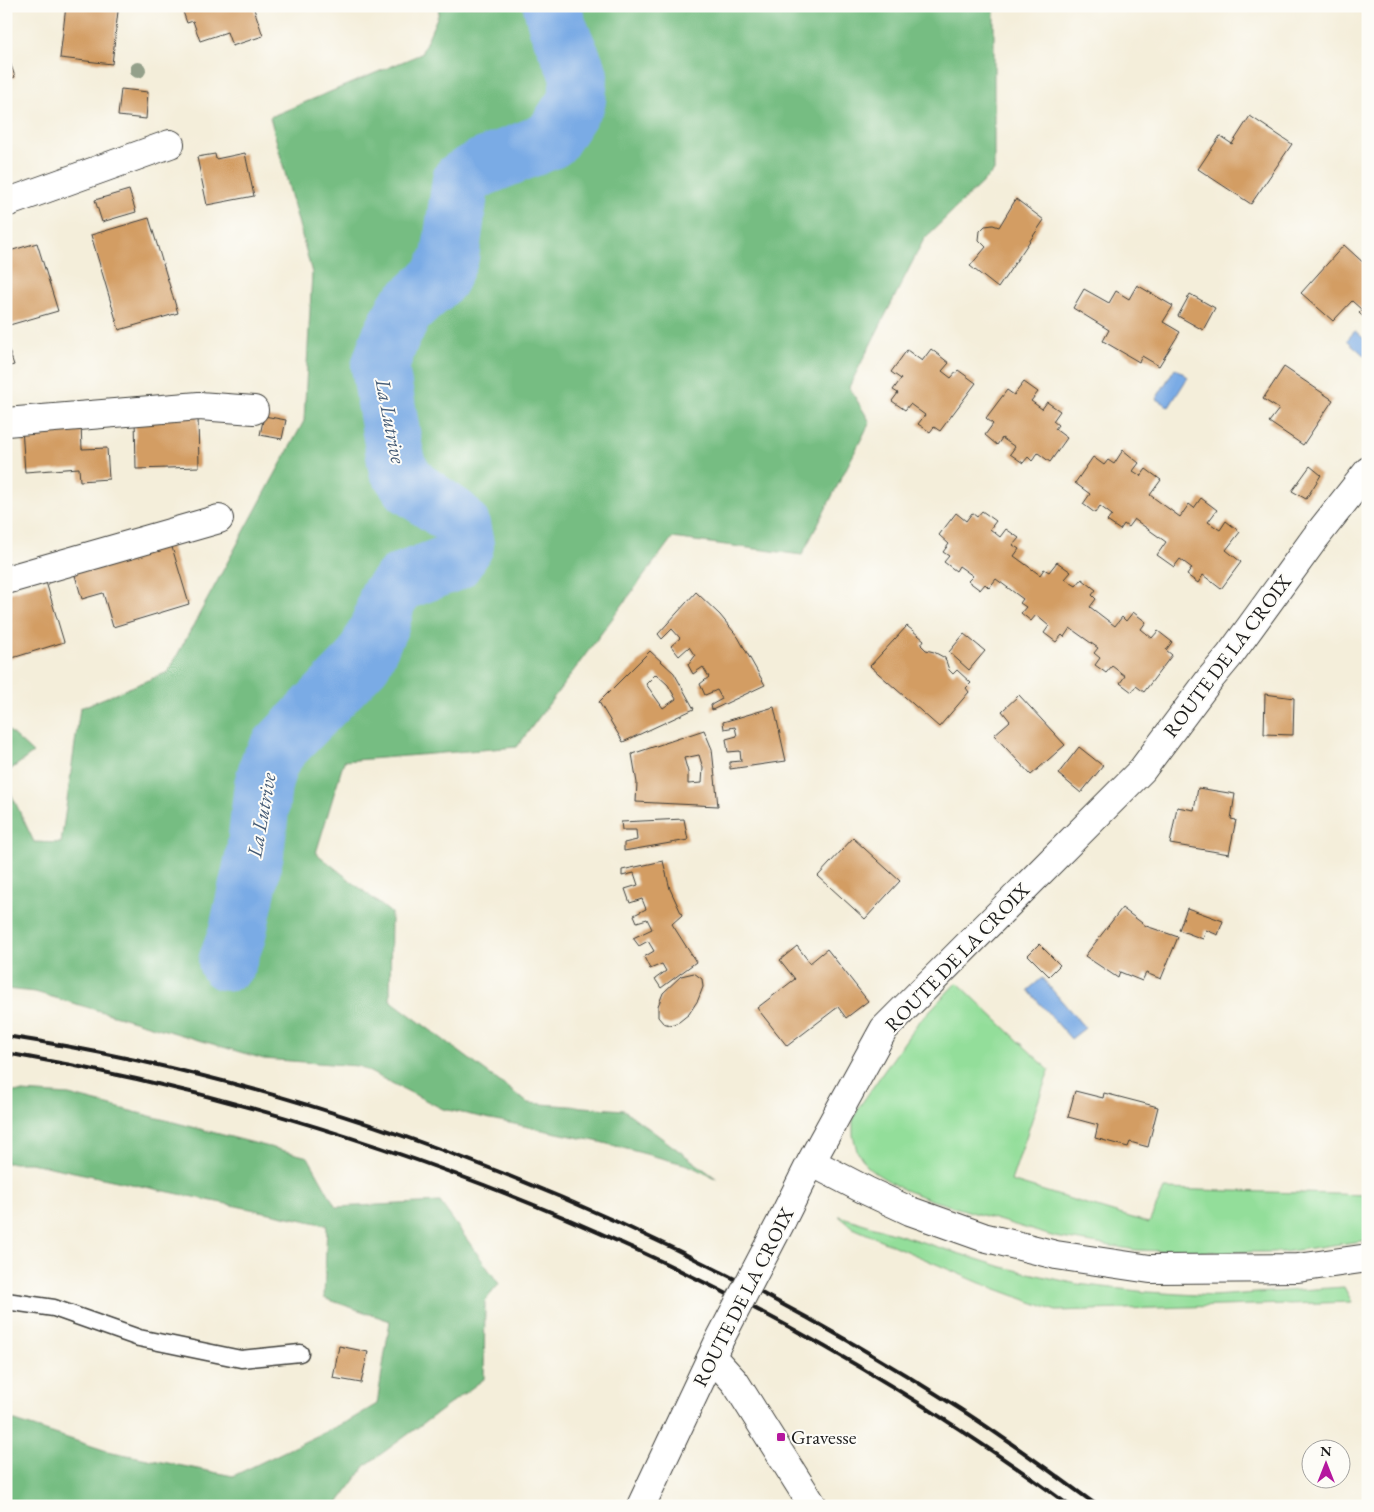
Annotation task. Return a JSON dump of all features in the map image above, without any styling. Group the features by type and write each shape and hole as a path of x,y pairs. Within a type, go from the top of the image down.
{"street":[{"path":"6,203 170,144"},
{"path":"6,422 199,406 254,410"},
{"name":"ROUTE DE LA CROIX","path":"641,1506 715,1349 811,1162 884,1029 1142,770 1210,678 1230,655 1315,538 1368,471"},
{"path":"6,580 219,519"},
{"path":"811,1162 910,1211 984,1237 1056,1255 1159,1269 1298,1268 1368,1258"},
{"path":"715,1349 813,1506"}],"lane":[{"path":"6,1301 54,1308 139,1338 242,1359 300,1353"}],"green space":[{"path":"438,6 994,6 994,171 924,239 849,387 870,422 802,555 672,538 517,747 344,761 316,853 391,913 390,1000 528,1103 624,1110 717,1179 688,1165 600,1142 443,1109 358,1066 264,1059 35,992 6,989 6,783 34,842 61,843 80,708 168,672 304,421 312,273 270,117 421,54 439,13"},
{"path":"6,728 33,753 6,773"},
{"path":"957,982 1049,1070 1011,1181 1149,1223 1164,1189 1368,1195 1368,1240 1284,1252 1136,1250 1055,1237 931,1200 900,1188 877,1174 867,1166 857,1151 853,1135 853,1120 859,1107 917,1024"},
{"path":"6,1091 69,1095 308,1157 336,1207 440,1202 499,1284 485,1301 484,1379 366,1465 336,1506 6,1506 6,1418 107,1451 233,1476 350,1420 377,1404 390,1321 324,1298 327,1225 31,1163 6,1163"},
{"path":"839,1216 1002,1267 1077,1284 1147,1292 1213,1296 1344,1287 1352,1302 1056,1311 980,1283 853,1228"}],"water":[{"path":"1355,331 1368,342 1368,359 1347,340"},
{"path":"1175,368 1188,377 1169,407 1156,399"},
{"path":"1042,978 1085,1028 1071,1039 1028,990"}],"building":[{"path":"66,6 118,11 112,64 60,58"},
{"path":"181,6 253,6 263,36 232,46 227,32 200,41 193,21 187,23"},
{"path":"6,50 15,77 6,80"},
{"path":"121,89 148,92 146,119 118,116"},
{"path":"1250,116 1292,144 1251,204 1198,169 1220,136 1232,144"},
{"path":"245,153 254,196 207,205 197,157 215,154 216,159"},
{"path":"129,190 136,212 102,222 95,200"},
{"path":"1016,199 1044,220 998,288 970,266 986,247 979,240 980,231 985,226 993,225 999,227"},
{"path":"149,218 178,313 119,330 91,235"},
{"path":"37,243 58,311 6,326 6,252"},
{"path":"1344,245 1368,267 1368,321 1359,313 1362,310 1352,301 1333,321 1301,293"},
{"path":"1137,285 1173,306 1163,322 1180,332 1159,366 1142,356 1139,362 1103,341 1109,330 1073,308 1084,289 1109,303 1116,291 1129,299"},
{"path":"1190,294 1215,308 1203,330 1178,316"},
{"path":"6,342 14,365 6,367"},
{"path":"931,349 949,363 942,371 951,378 958,370 976,383 940,431 934,427 930,432 918,424 925,415 910,404 905,410 892,401 898,393 893,390 901,379 891,372 907,350 922,361"},
{"path":"1284,367 1333,400 1303,445 1269,422 1279,409 1263,399"},
{"path":"1024,382 1038,392 1031,401 1042,409 1047,402 1060,411 1053,421 1058,425 1055,429 1067,438 1050,462 1038,453 1032,461 1028,457 1023,463 1010,454 1015,447 1002,438 997,445 985,435 993,424 986,418 1007,390 1014,395"},
{"path":"198,415 199,467 136,469 135,417"},
{"path":"264,416 286,420 282,439 260,435"},
{"path":"81,424 82,449 107,448 109,479 80,481 79,468 25,472 22,428"},
{"path":"1123,450 1139,463 1133,471 1141,476 1146,469 1161,480 1150,495 1180,517 1189,504 1194,508 1201,498 1217,510 1208,522 1220,530 1226,521 1240,532 1226,550 1241,562 1221,589 1203,575 1198,583 1187,575 1192,568 1180,559 1174,567 1157,555 1166,542 1134,519 1128,527 1124,524 1120,530 1107,521 1112,515 1100,506 1095,513 1083,504 1090,494 1075,483 1093,457 1104,465 1108,460 1114,464"},
{"path":"1310,466 1321,475 1306,499 1292,491"},
{"path":"982,511 996,521 990,529 1000,537 1006,529 1019,538 1013,545 1019,549 1014,556 1040,575 1044,569 1049,572 1057,562 1071,572 1065,579 1076,586 1082,579 1096,590 1092,595 1096,599 1090,607 1115,626 1122,617 1126,621 1133,612 1146,622 1141,629 1152,638 1158,631 1172,642 1166,650 1172,655 1144,692 1136,686 1132,692 1120,683 1125,676 1112,666 1106,673 1095,665 1100,658 1094,653 1098,648 1070,628 1064,637 1062,635 1056,642 1044,633 1049,626 1036,615 1031,621 1021,613 1026,607 1020,603 1023,599 996,579 989,588 985,584 980,590 968,581 973,576 959,566 956,571 944,562 949,556 943,552 949,544 939,535 956,513 966,521 972,513 977,517"},
{"path":"171,544 189,604 113,627 103,593 82,599 74,572"},
{"path":"46,582 64,642 6,660 6,594"},
{"path":"696,592 720,615 738,637 765,685 712,710 711,705 722,699 717,690 705,695 700,684 709,677 703,667 693,674 688,665 695,656 689,647 679,656 671,646 680,638 672,629 662,639 658,634"},
{"path":"907,626 924,640 921,645 926,650 945,658 949,670 953,674 957,670 971,683 966,688 969,692 939,727 870,666"},
{"path":"964,634 985,651 969,670 949,652"},
{"path":"650,651 674,673 694,709 623,742 599,702","holes":["656,674 668,685 676,699 663,708 646,684"]},
{"path":"1265,694 1294,698 1293,735 1264,734"},
{"path":"1019,695 1065,745 1031,775 994,735 1010,721 1002,711"},
{"path":"774,707 786,761 730,769 730,762 741,761 740,751 728,752 726,739 737,736 735,727 724,729 723,722"},
{"path":"704,730 712,749 718,806 636,802 637,783 632,754","holes":["699,755 703,768 702,783 688,784 688,772 684,758"]},
{"path":"1079,747 1103,766 1081,793 1058,774"},
{"path":"1198,788 1235,794 1231,819 1236,820 1229,854 1170,844 1177,807 1194,810"},
{"path":"684,819 688,840 624,851 624,843 637,840 636,830 622,830 621,822"},
{"path":"853,838 900,881 865,919 818,876"},
{"path":"663,861 670,889 682,915 672,924 696,962 661,988 655,979 666,971 662,964 650,969 644,957 654,951 648,941 639,946 633,938 652,929 647,919 637,922 634,915 646,909 642,899 630,903 625,889 638,885 634,873 622,876 622,870"},
{"path":"1122,908 1146,926 1178,937 1161,979 1146,973 1142,981 1120,972 1118,978 1085,956"},
{"path":"1187,908 1223,921 1218,935 1206,930 1203,939 1179,930"},
{"path":"1039,944 1060,965 1049,976 1028,955"},
{"path":"797,946 810,963 827,949 868,1001 846,1018 838,1007 787,1046 757,1008 795,979 780,960"},
{"path":"694,973 702,979 703,987 698,1000 689,1014 679,1022 670,1025 663,1023 658,1017 658,1006 663,993 681,976"},
{"path":"1075,1091 1103,1098 1104,1093 1158,1107 1148,1147 1130,1142 1128,1147 1095,1138 1098,1125 1068,1117"},
{"path":"339,1346 368,1352 361,1383 333,1378"}],"waterway":[{"name":"La Lutrive","path":"227,962 237,935 255,853 263,785 269,764 279,748 363,661 381,622 388,597 401,582 454,562 465,545 461,525 453,516 411,487 397,467 380,367 389,341 405,310 440,278 450,257 461,180 481,168 551,140 577,100 579,75 557,25 552,6"}],"railway":[{"path":"6,1036 132,1059 257,1090 381,1128 502,1173 621,1224 737,1280 850,1342 978,1420 1098,1506"},
{"path":"6,1053 149,1082 290,1119 429,1164 564,1218 697,1279 825,1347 950,1423 1070,1506"}],"place":[{"name":"Gravesse","path":"781,1437"}]}
